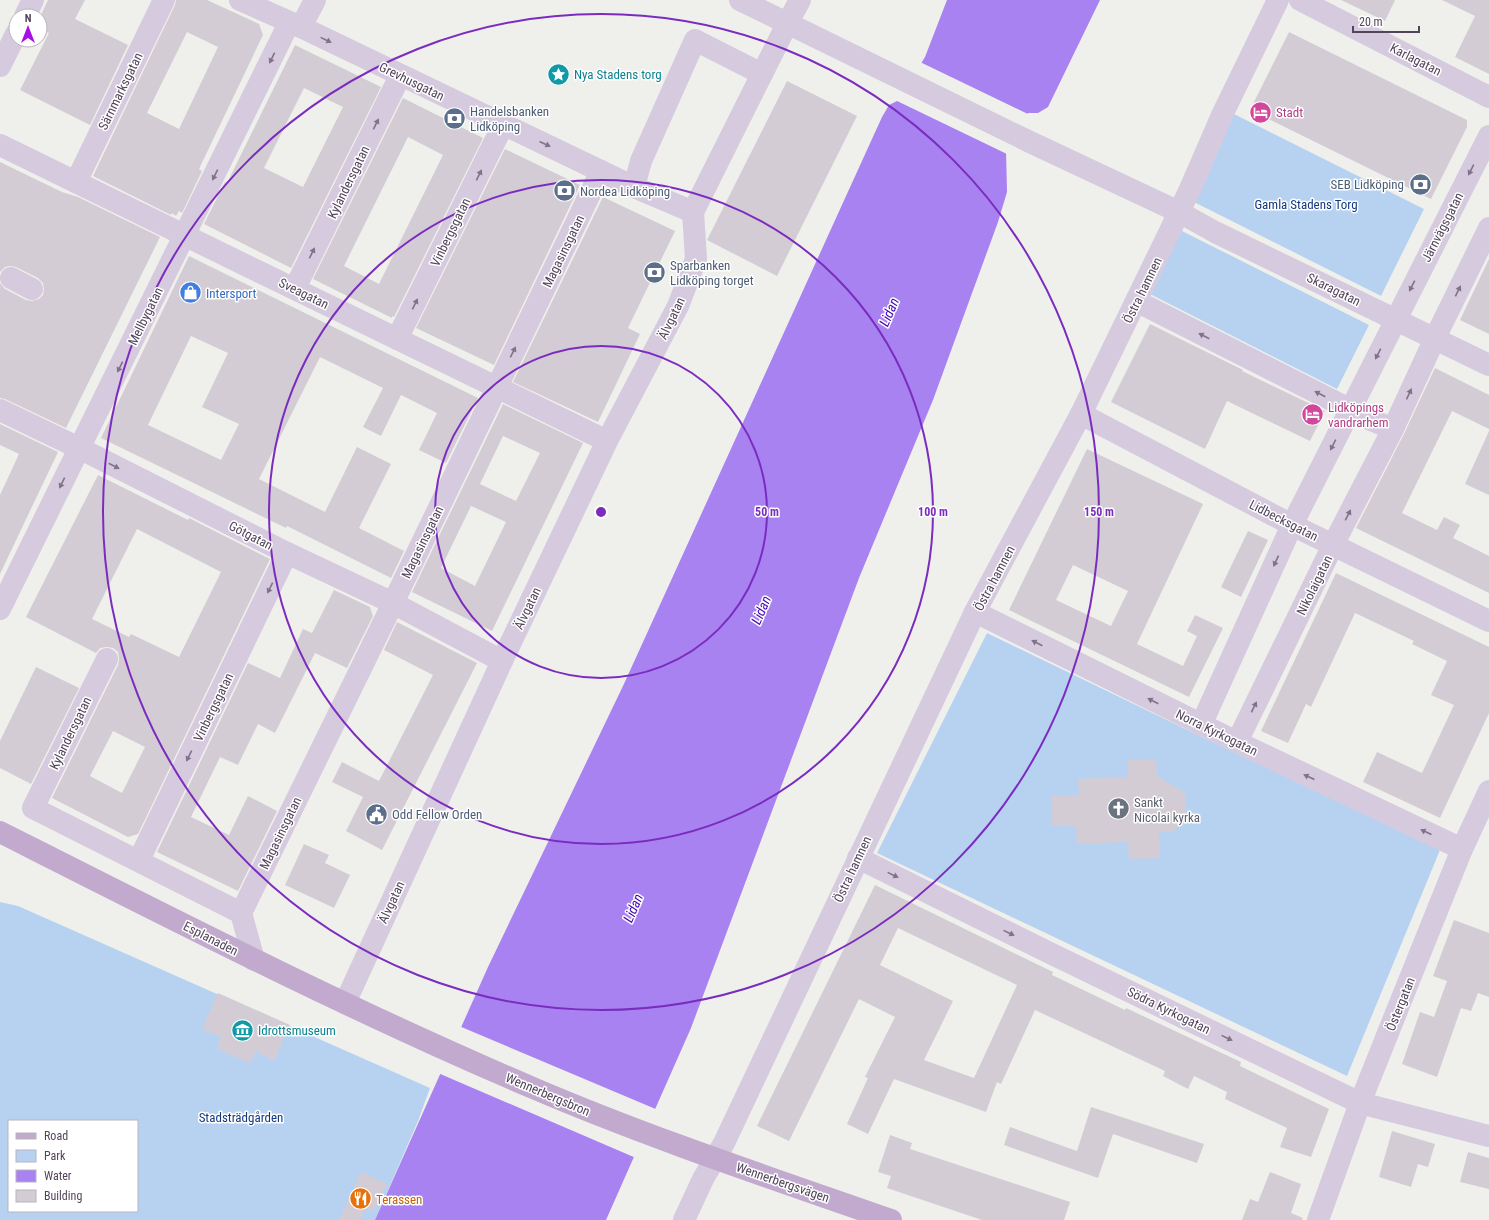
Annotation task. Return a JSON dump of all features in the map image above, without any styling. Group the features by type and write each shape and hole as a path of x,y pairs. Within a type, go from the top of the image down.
{"main road":[{"name":"Esplanaden","path":"0,832 254,960 423,1039"},
{"path":"0,845 22,843"},
{"name":"Wennerbergsbron","path":"423,1039 533,1088 675,1145"},
{"name":"Wennerbergsvägen","path":"675,1145 891,1220"}],"street":[{"name":"Särnmarksgatan","path":"76,182 164,0"},
{"name":"Grevhusgatan","path":"240,0 634,187 693,212"},
{"name":"Mellbygatan","path":"0,609 185,236 295,25 315,0"},
{"name":"Skaragatan","path":"740,0 1030,142 1179,212 1215,232 1489,365"},
{"path":"693,212 800,0"},
{"name":"Östra hamnen","path":"684,1220 703,1179 715,1159 975,612 1081,414 1136,302 1179,212 1223,113 1278,0"},
{"name":"Karlagatan","path":"1300,0 1489,97"},
{"path":"634,187 641,161 695,40 762,74"},
{"path":"0,66 9,48"},
{"name":"Kylandersgatan","path":"295,288 400,76"},
{"name":"Vinbergsgatan","path":"397,339 504,125"},
{"name":"Järnvägsgatan","path":"1396,320 1489,136"},
{"name":"Sveagatan","path":"0,145 607,441"},
{"name":"Magasinsgatan","path":"241,913 601,171"},
{"name":"Älvgatan","path":"345,1003 502,661 607,441 678,306 696,259 693,212"},
{"path":"1136,302 1350,410 1393,429 1435,338 1489,228"},
{"path":"11,278 32,288"},
{"path":"1201,725 1292,524 1396,320"},
{"name":"Götgatan","path":"0,410 80,448 287,553 392,603 502,661"},
{"name":"Lidbecksgatan","path":"1081,414 1333,545 1489,621"},
{"name":"Nikolaigatan","path":"1237,742 1333,545 1393,429"},
{"name":"Vinbergsgatan","path":"139,860 287,553"},
{"name":"Norra Kyrkogatan","path":"975,612 1201,725 1462,849"},
{"name":"Kylandersgatan","path":"107,659 33,808 139,860"},
{"name":"Östergatan","path":"1318,1220 1360,1103 1462,849 1488,796"},
{"name":"Södra Kyrkogatan","path":"858,858 1054,955 1360,1103 1489,1136"},
{"path":"139,860 241,913 254,960"}],"green space":[{"name":"Gamla Stadens Torg","path":"1232,113 1424,209 1381,296 1188,199"},
{"path":"1176,228 1369,325 1337,389 1144,291"},
{"path":"987,633 1440,850 1347,1076 877,853"},
{"name":"Stadsträdgården","path":"0,902 18,906 430,1088 418,1121 375,1220 0,1220"}],"water":[{"name":"Lidan","path":"947,0 1100,0 1048,107 1038,113 1028,113 1006,150 1007,192 998,222 933,400 859,578 691,1028 606,1220 375,1220 488,967 623,686 882,117 889,105 899,100 925,57"}],"pier":[{"path":"920,62 1030,115 1008,150 1009,155 895,100 898,99"},
{"path":"459,1026 658,1110 636,1158 438,1073"}],"building":[{"path":"48,0 85,0 75,19 128,45 90,125 20,90 41,48 48,48 48,8 44,8"},
{"path":"176,0 207,0 259,24 263,35 199,169 202,171 182,213 179,211 176,216 172,213 171,215 93,176 175,5","holes":["187,32 218,47 179,129 147,113"]},
{"path":"1341,0 1395,0 1385,21"},
{"path":"1442,0 1489,0 1489,74 1455,57 1475,16"},
{"path":"1289,32 1467,120 1467,127 1431,199 1250,110"},
{"path":"295,45 381,87 291,268 204,224 225,182 227,183","holes":["304,88 343,107 303,187 264,168"]},
{"path":"787,81 857,116 777,276 707,240"},
{"path":"403,98 483,138 394,317 392,316 392,318 313,279","holes":["408,137 443,155 379,284 344,266"]},
{"path":"505,149 580,185 494,365 416,328"},
{"path":"0,162 62,192 78,197 160,237 66,428 0,398 0,283 5,289 26,300 32,301 39,299 43,295 44,289 43,283 38,278 16,267 5,267 0,272"},
{"path":"603,197 675,231 628,328 640,334 598,422 513,382"},
{"path":"189,256 478,398 446,463 419,450 437,413 401,395 381,436 363,427 383,388 320,357 259,479 325,512 357,447 391,464 359,528 404,551 391,578 287,526 286,528 101,438","holes":["191,336 228,353 202,407 239,424 221,460 148,425"]},
{"path":"1489,259 1489,334 1460,320"},
{"path":"1150,324 1325,411 1310,441 1227,401 1205,449 1111,402"},
{"path":"1435,368 1489,395 1489,429 1452,411 1402,513 1437,530 1444,517 1460,525 1453,538 1489,556 1489,593 1356,528 1404,434"},
{"path":"503,404 583,443 492,631 412,592","holes":["503,436 540,453 516,501 480,484","471,506 506,522 475,586 441,568"]},
{"path":"0,424 58,452 0,574 0,495 19,454 0,445"},
{"path":"1489,431 1489,495 1465,484"},
{"path":"1087,449 1203,504 1137,644 1183,666 1197,636 1187,631 1195,615 1223,628 1189,697 1009,610","holes":["1073,565 1128,591 1111,626 1056,600"]},
{"path":"98,475 188,520 189,518 270,559 138,834 128,837 52,798 118,665 118,652 113,648 107,647 100,648 96,653 26,617","holes":["137,529 221,572 179,657 131,634 129,637 92,619","113,731 145,747 122,793 90,776"]},
{"path":"1248,531 1268,540 1241,597 1221,587"},
{"path":"1336,573 1489,647 1489,713 1440,818 1363,782 1377,752 1422,773 1454,705 1431,695 1447,661 1412,644 1414,641 1355,613 1311,707 1306,704 1288,743 1261,731"},
{"path":"334,590 370,607 373,616 347,668 315,653 275,733 258,724 238,765 220,757 191,817 229,835 248,796 277,811 238,891 157,852 248,663 280,678 303,629 312,633"},
{"path":"397,622 477,663 382,850 346,831 363,797 332,782 342,762 379,781 433,675 384,650"},
{"path":"36,667 79,688 31,784 0,768 0,741"},
{"name":"Sankt Nicolai kyrka","path":"1156,759 1157,776 1185,793 1186,821 1172,832 1159,832 1160,858 1129,859 1128,842 1077,844 1076,826 1052,826 1051,796 1079,795 1078,779 1128,777 1127,760"},
{"path":"304,844 329,855 325,863 350,875 334,908 285,885"},
{"path":"875,885 1053,972 1052,975 1125,1010 1126,1008 1241,1062 1240,1066 1329,1109 1311,1157 1280,1147 1287,1128 1225,1099 1227,1092 1194,1076 1188,1089 1163,1076 1165,1071 1035,1010 1001,1084 997,1082 986,1112 894,1079 868,1134 847,1124 868,1078 865,1077 895,1017 859,999 789,1141 757,1126","holes":["898,928 1017,985 974,1078 924,1060 953,1001 880,965"]},
{"path":"1454,920 1489,933 1489,997 1478,993 1471,1011 1461,1008 1437,1077 1402,1064 1420,1012 1434,1017 1447,981 1433,976"},
{"path":"218,993 290,1025 274,1061 256,1051 250,1063 217,1049 221,1037 202,1029"},
{"path":"1091,1107 1204,1144 1197,1163 1113,1134 1098,1178 1004,1145 1010,1127 1077,1151"},
{"path":"1392,1131 1435,1144 1428,1167 1418,1164 1411,1187 1379,1177"},
{"path":"890,1135 912,1143 910,1149 1070,1202 1064,1220 982,1220 887,1188 891,1176 878,1172"},
{"path":"1468,1152 1489,1158 1489,1189 1460,1182"},
{"path":"361,1172 387,1184 374,1211 366,1208 360,1220 339,1220"},
{"path":"1270,1172 1301,1184 1291,1213 1303,1218 1302,1220 1242,1220 1250,1199 1258,1202"}],"place":[{"name":"Nya Stadens torg","path":"558,74"},
{"name":"Stadt","path":"1260,112"},
{"name":"Handelsbanken Lidköping","path":"454,118"},
{"name":"SEB Lidköping","path":"1420,184"},
{"name":"Nordea Lidköping","path":"565,191"},
{"name":"Sparbanken Lidköping torget","path":"655,272"},
{"name":"Intersport","path":"191,293"},
{"name":"Lidköpings vandrarhem","path":"1313,414"},
{"name":"Sankt Nicolai kyrka","path":"1118,809"},
{"name":"Odd Fellow Orden","path":"377,814"},
{"name":"Idrottsmuseum","path":"243,1030"},
{"name":"Terassen","path":"360,1199"}]}
